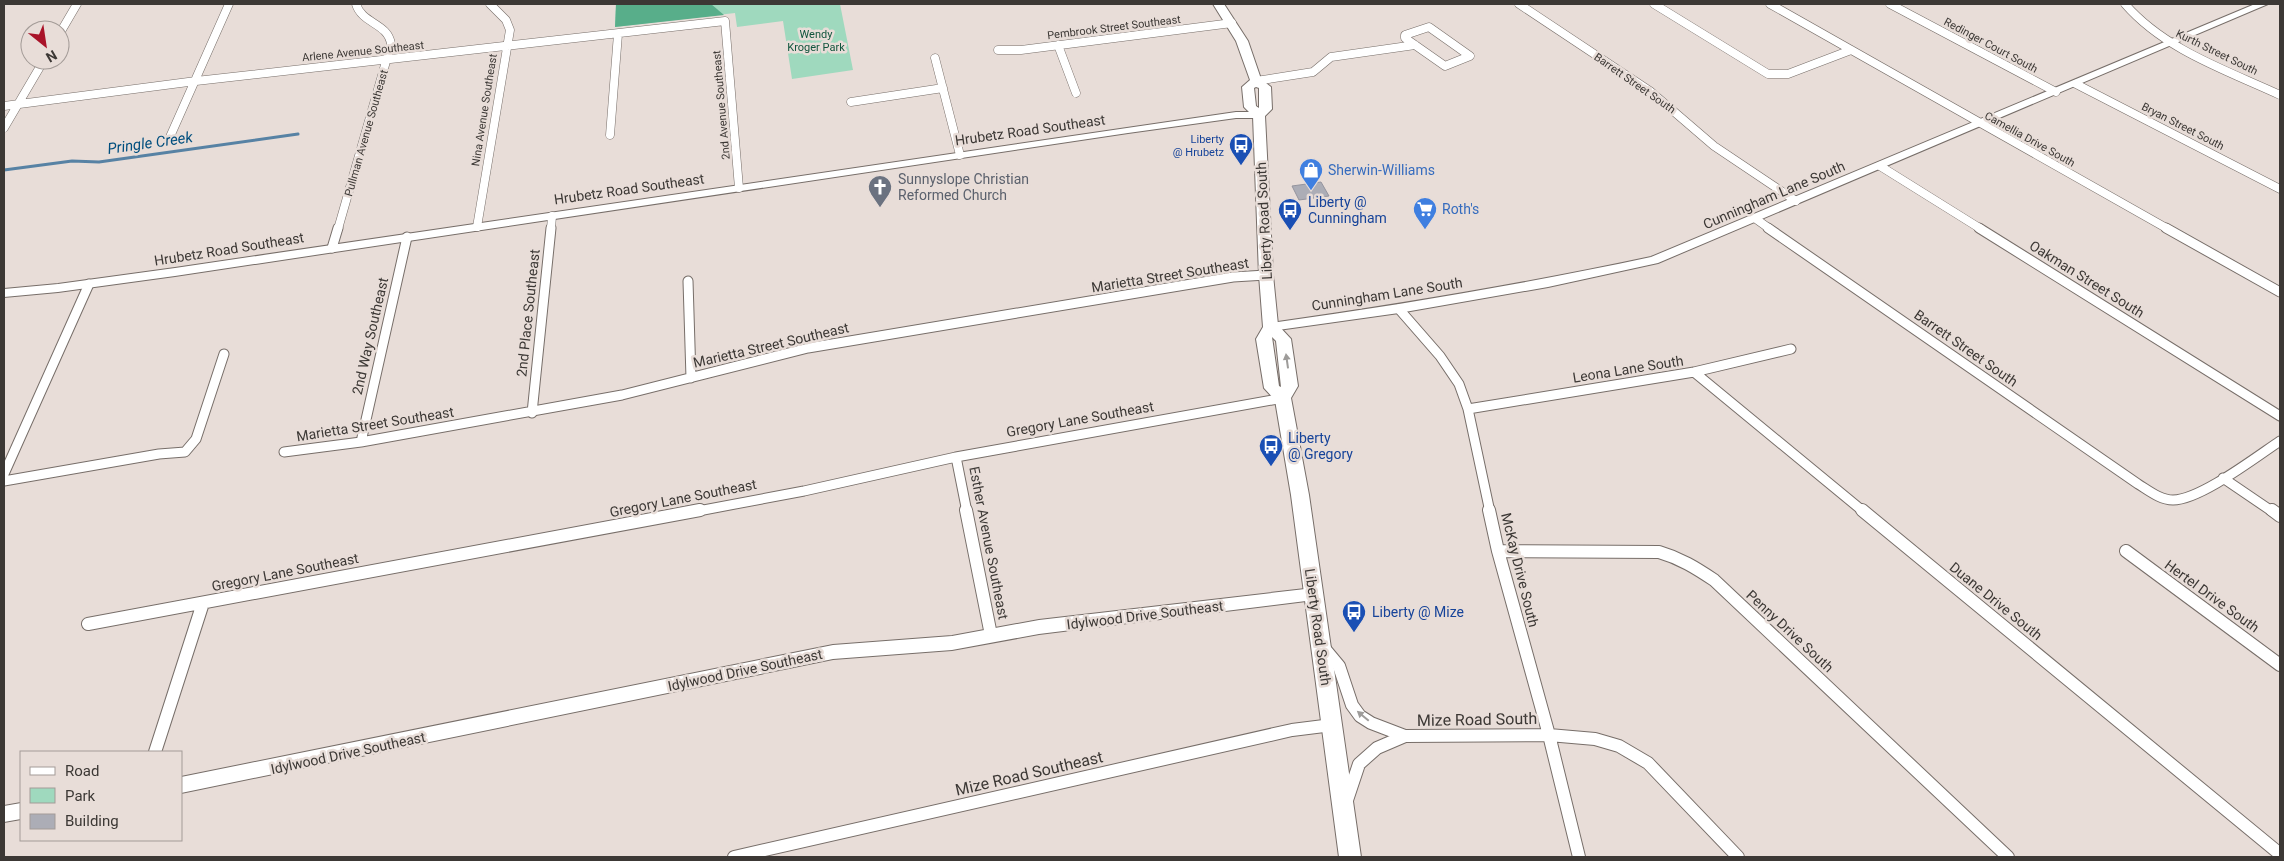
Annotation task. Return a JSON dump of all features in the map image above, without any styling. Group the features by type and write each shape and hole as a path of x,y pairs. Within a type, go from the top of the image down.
{"main road":[{"path":"1218,4 1232,22 1246,50 1256,81"},
{"name":"Liberty Road South","path":"1256,81 1248,87 1250,107 1259,115 1266,275 1271,327 1264,339 1272,388 1283,398 1300,495 1350,857"}],"street":[{"path":"68,20 77,4"},
{"path":"169,139 229,4"},
{"name":"Pullman Avenue Southeast","path":"332,248 387,60 391,38 384,29 361,14 356,9 356,4"},
{"name":"Nina Avenue Southeast","path":"477,227 510,30 506,20 490,4"},
{"name":"Barrett Street South","path":"1519,4 1650,91 1714,146 1796,201"},
{"path":"1654,4 1768,74 1788,74 1851,50"},
{"name":"Camellia Drive South","path":"1770,4 2280,292"},
{"name":"Redinger Court South","path":"1890,4 2056,92"},
{"name":"Kurth Street South","path":"2125,4 2142,23 2172,42 2280,95"},
{"name":"Cunningham Lane South","path":"1271,327 1548,283 1632,266 1676,252 2263,4"},
{"name":"Arlene Avenue Southeast","path":"4,106 196,81 618,34 725,20"},
{"name":"2nd Avenue Southeast","path":"725,20 739,188"},
{"name":"Pembrook Street Southeast","path":"998,50 1020,50 1232,22"},
{"path":"1256,81 1316,71 1323,62 1331,57 1415,45 1444,66 1470,56 1429,27 1405,35 1405,38 1415,45"},
{"path":"610,134 618,34"},
{"path":"1058,45 1076,93"},
{"path":"935,58 960,155"},
{"path":"4,128 38,70"},
{"name":"Bryan Street South","path":"2076,84 2280,189"},
{"path":"851,102 943,88"},
{"name":"Hrubetz Road Southeast","path":"4,293 89,284 1236,115 1259,115"},
{"name":"Oakman Street South","path":"1880,166 2280,416"},
{"name":"2nd Place Southeast","path":"532,412 552,216"},
{"name":"Barrett Street South","path":"1756,219 2138,484 2163,498 2184,499 2223,478"},
{"name":"2nd Way Southeast","path":"361,442 407,237"},
{"name":"Marietta Street Southeast","path":"284,452 361,442 622,395 808,348 1233,277 1266,275"},
{"path":"688,281 691,378"},
{"path":"4,474 89,284"},
{"name":"McKay Drive South","path":"1399,308 1440,356 1458,384 1468,409 1498,551 1549,734 1579,857"},
{"name":"Leona Lane South","path":"1468,409 1694,372 1791,350"},
{"path":"4,481 159,454 185,452 196,439 224,354"},
{"name":"Duane Drive South","path":"1694,372 2280,854"},
{"name":"Gregory Lane Southeast","path":"88,624 804,491 956,457 1283,398"},
{"path":"2280,441 2223,478 2280,516"},
{"name":"Esther Avenue Southeast","path":"956,457 991,635"},
{"name":"Penny Drive South","path":"1498,551 1659,552 1675,556 1690,564 1714,580 2008,857"},
{"name":"Hertel Drive South","path":"2126,551 2280,665"},
{"name":"Idylwood Drive Southeast","path":"182,785 370,748 833,652 925,646 991,635 1314,594"},
{"path":"155,751 203,603"},
{"name":"Mize Road South","path":"1321,645 1339,667 1354,707 1360,715 1376,726 1394,729 1405,736"},
{"name":"Mize Road Southeast","path":"734,857 1292,730 1332,725"},
{"name":"Mize Road South","path":"1344,808 1359,764 1377,748 1405,736 1549,734 1595,739 1634,753 1659,773 1738,857"},
{"path":"4,814 20,811"}],"green space":[{"name":"Wendy Kroger Park","path":"616,4 840,4 853,70 792,79 783,21 737,27 735,13 615,27"},
{"path":"616,4 711,4 724,15 615,27"}],"building":[{"name":"Sherwin-Williams","path":"1321,182 1329,196 1299,200 1292,186"}],"waterway":[{"name":"Pringle Creek","path":"4,170 72,161 99,162 298,134"}],"place":[{"name":"Liberty @ Hrubetz","path":"1241,166"},
{"name":"Sherwin-Williams","path":"1311,191"},
{"name":"Sunnyslope Christian Reformed Church","path":"880,208"},
{"name":"Roth's","path":"1425,230"},
{"name":"Liberty @ Cunningham","path":"1290,231"},
{"name":"Liberty @ Gregory","path":"1271,467"},
{"name":"Liberty @ Mize","path":"1354,633"}]}
